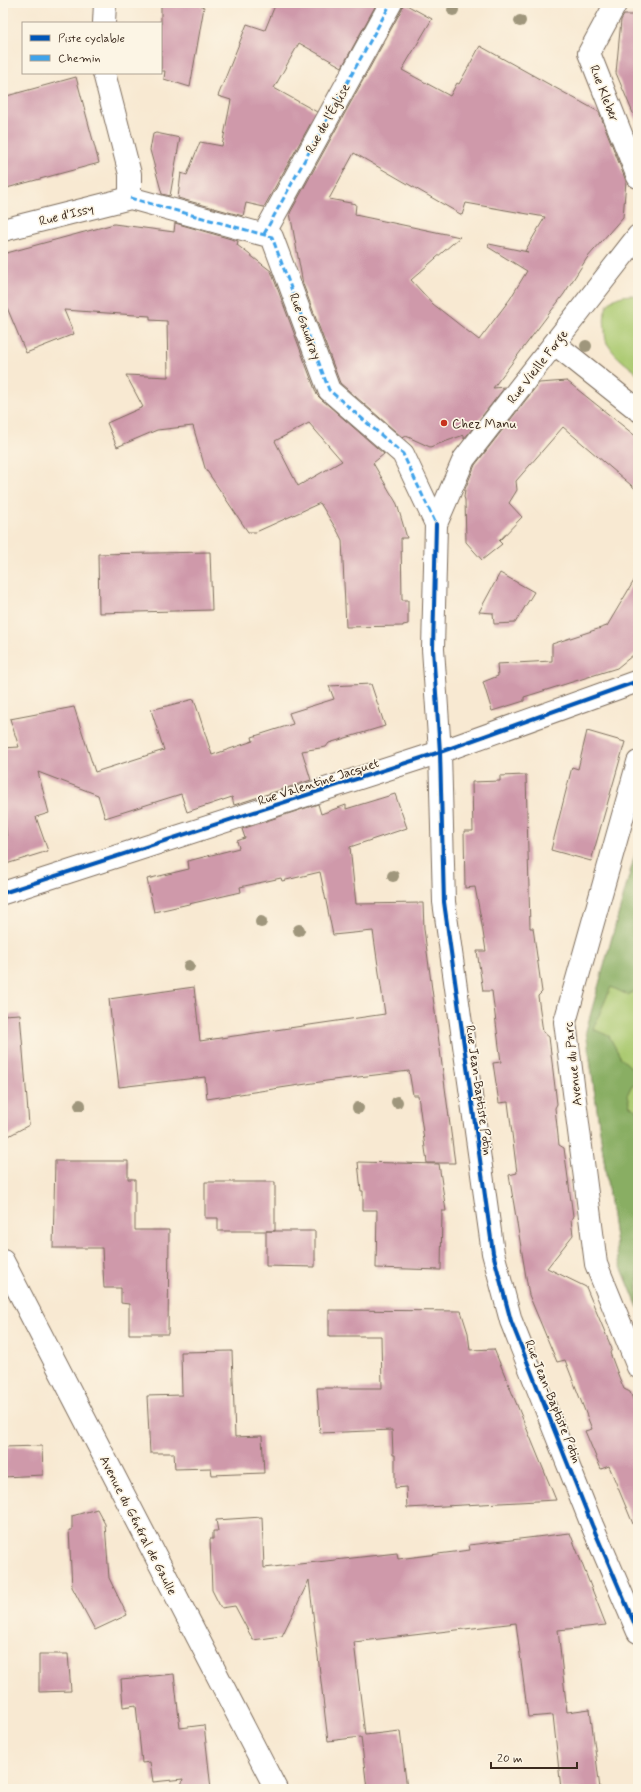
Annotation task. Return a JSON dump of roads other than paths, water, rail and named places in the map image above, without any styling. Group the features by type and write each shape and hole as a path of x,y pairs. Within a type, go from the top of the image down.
{"street":[{"path":"104,22 105,3"},
{"name":"Rue de l'Église","path":"264,234 391,3"},
{"name":"Rue Kleber","path":"616,3 590,53 638,177"},
{"path":"104,74 130,174 130,198 264,234"},
{"name":"Rue d'Issy","path":"3,230 130,198"},
{"name":"Rue Gaudray","path":"264,234 272,236 329,390 403,454 436,524"},
{"name":"Rue Vieille Forge","path":"436,524 464,459 638,236"},
{"path":"554,344 638,410"},
{"name":"Rue Jean-Baptiste Potin","path":"436,524 433,649 440,752 444,902 493,1253 511,1321 592,1525 638,1632"},
{"name":"Rue Valentine Jacquet","path":"3,893 440,752 638,681"},
{"name":"Avenue du Parc","path":"638,762 565,1022 596,1264 638,1367"},
{"name":"Avenue du Général de Gaulle","path":"3,1261 276,1789"}],"place":[{"name":"Chez Manu","path":"444,423"}]}
